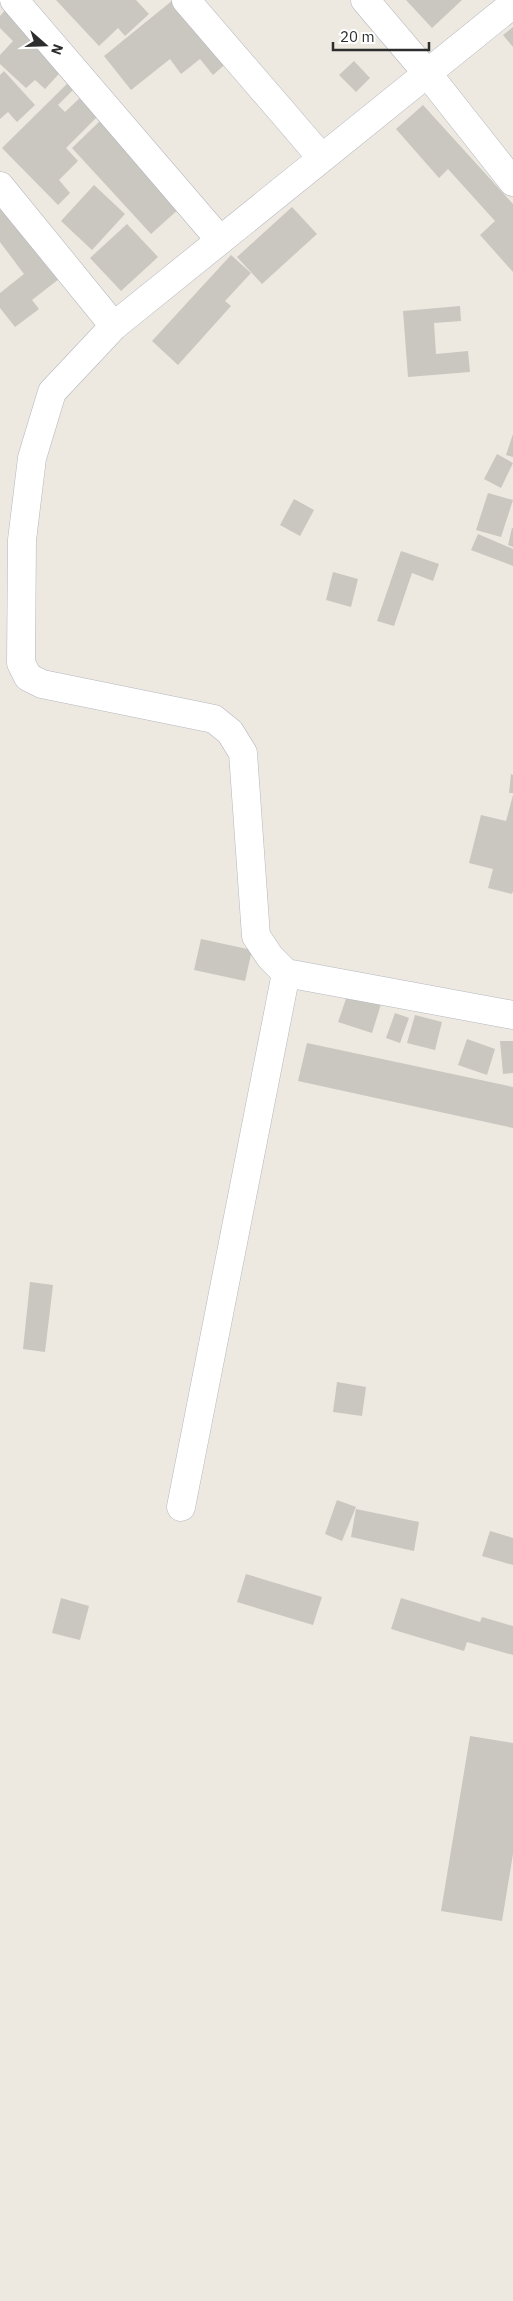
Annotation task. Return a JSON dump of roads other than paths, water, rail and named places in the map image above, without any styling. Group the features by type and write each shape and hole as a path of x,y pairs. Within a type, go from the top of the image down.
{"street":[{"path":"14,0 220,240"},
{"path":"186,0 321,157"},
{"path":"366,0 427,72 513,182"},
{"path":"513,4 321,157 114,326 52,392 32,458 22,540 21,663 28,678 42,684 214,719 230,732 243,753 256,936 270,957 286,973 513,1015"},
{"path":"0,186 114,326"},
{"path":"181,1507 286,973"}]}
